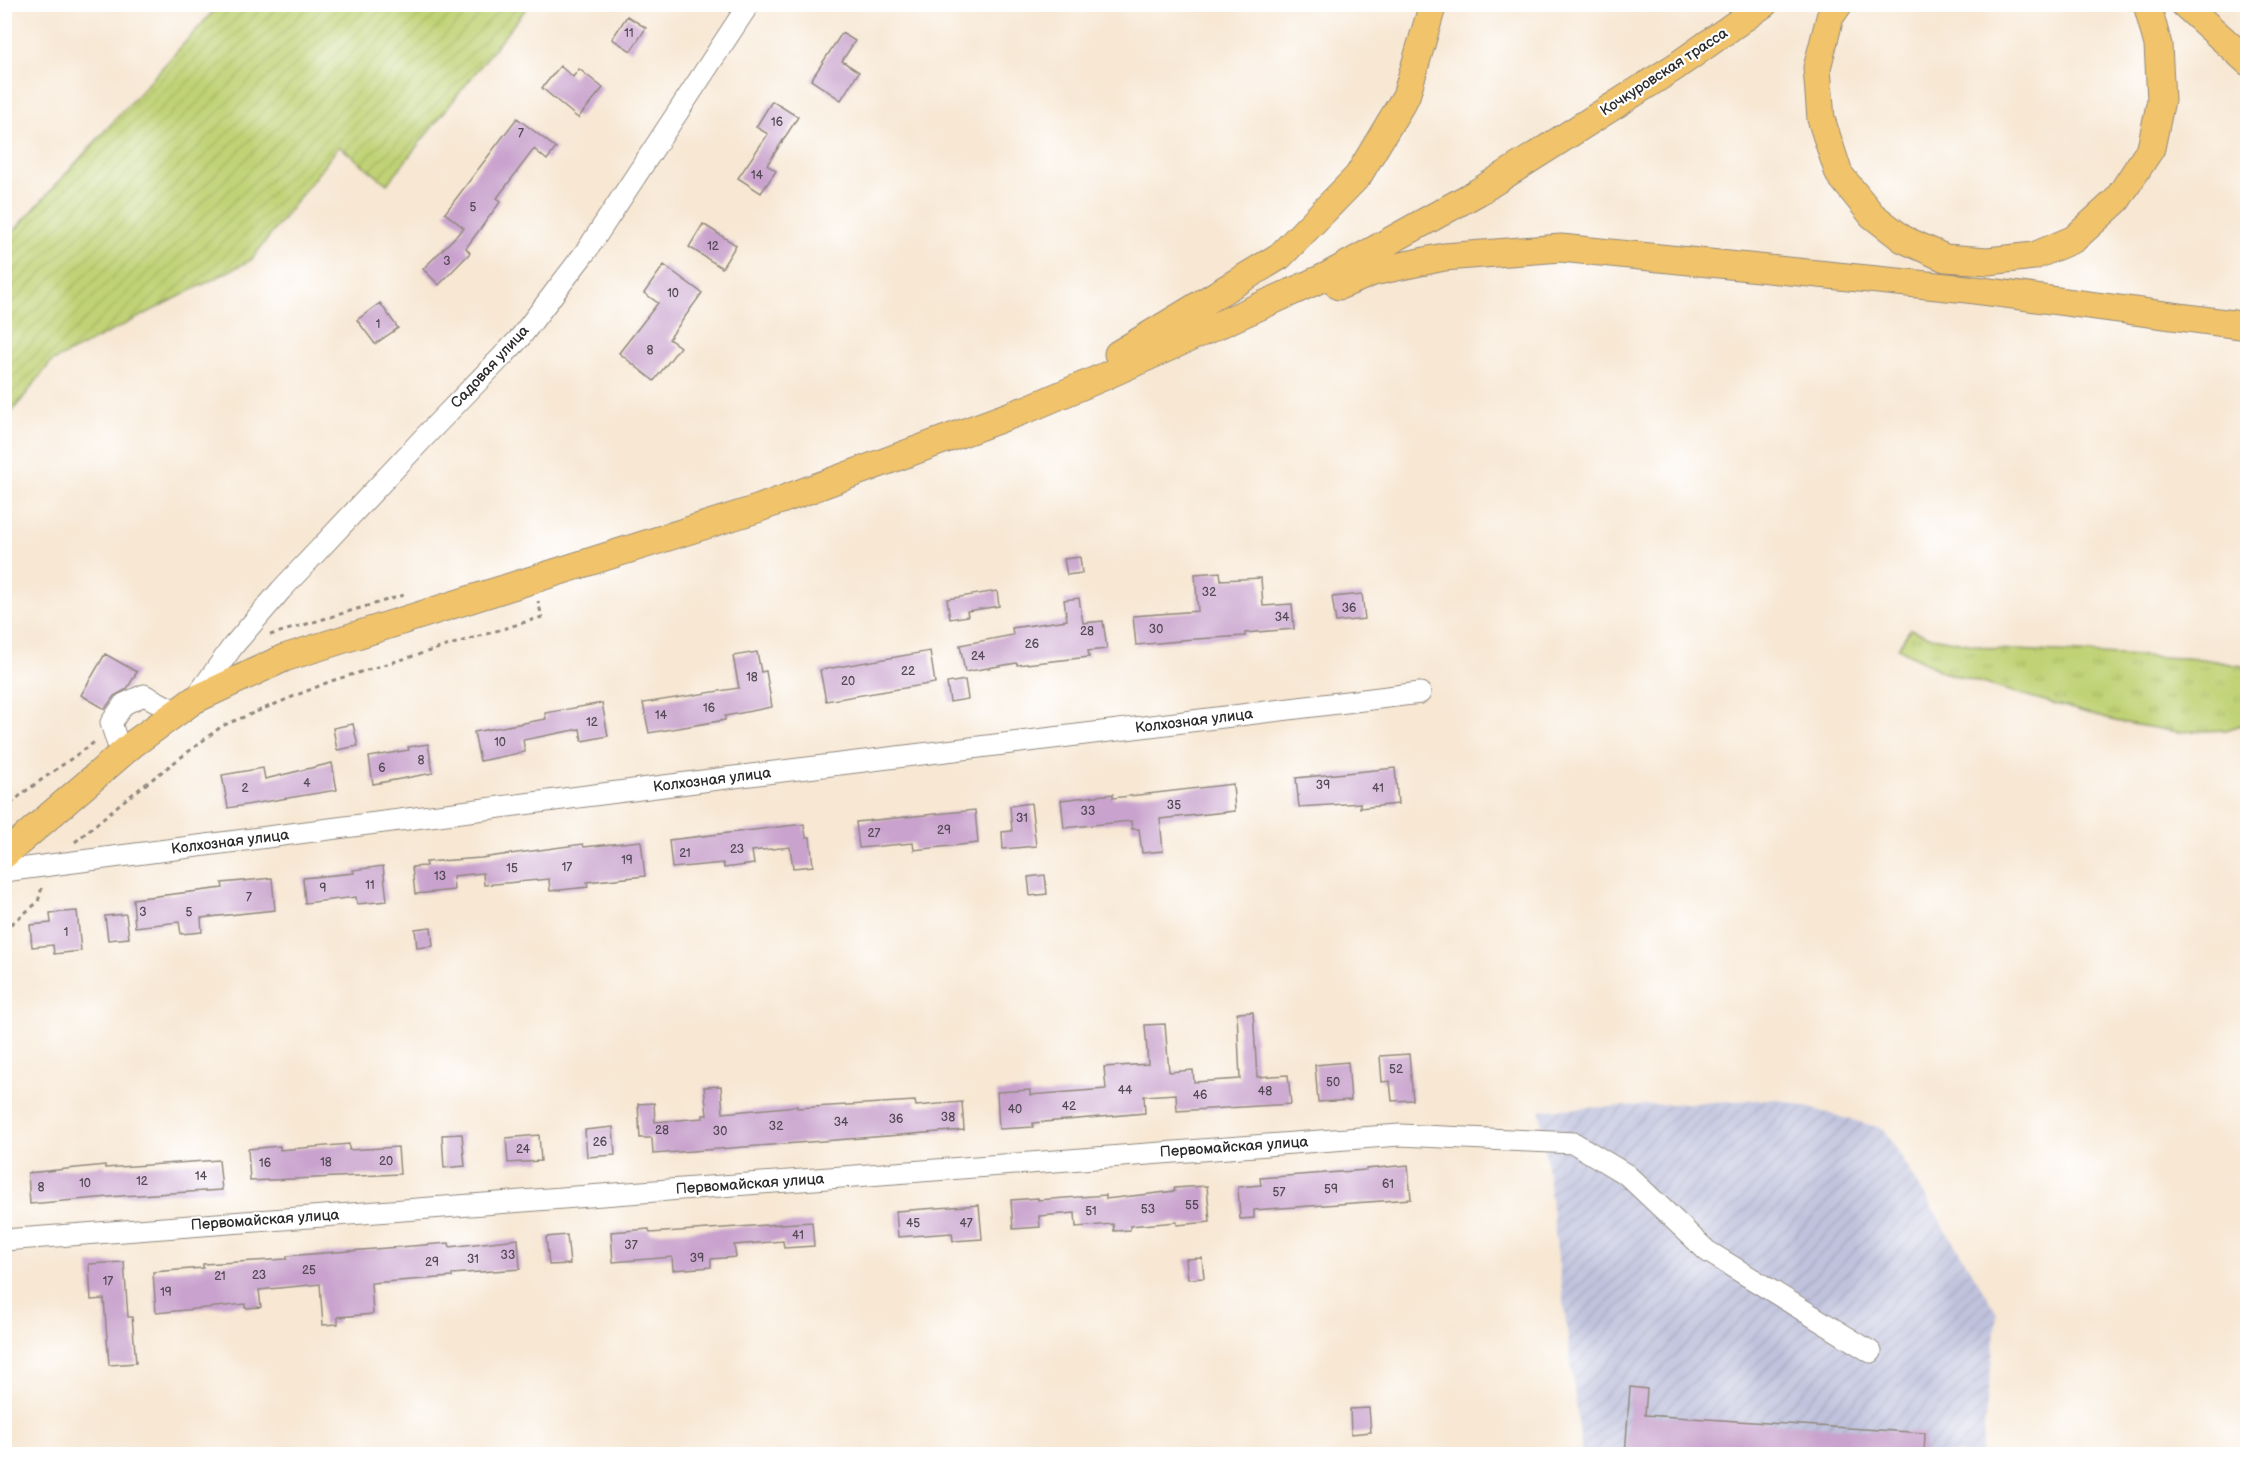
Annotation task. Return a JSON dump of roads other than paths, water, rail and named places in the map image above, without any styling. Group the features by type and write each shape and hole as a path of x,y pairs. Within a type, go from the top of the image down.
{"main road":[{"path":"1030,408 1281,256 1358,176 1406,96 1433,4"},
{"name":"Кочкуровская трасса","path":"1103,377 1327,276 1478,192 1675,67 1764,4"},
{"path":"1839,4 1830,17 1817,68 1821,119 1839,174 1872,215 1903,239 1945,258 1988,261 2034,256 2074,239 2117,200 2151,148 2161,100 2158,45 2147,4"},
{"path":"2184,4 2247,62"},
{"path":"4,855 121,754 186,706 284,658 757,509 1030,408 1103,377 1191,347 1373,272 1444,257 1561,249 1967,289 2247,326"}],"street":[{"name":"Садовая улица","path":"186,706 281,590 519,339 587,250 749,4"},
{"name":"Колхозная улица","path":"4,871 726,778 1420,693"},
{"path":"121,754 111,723 124,704 144,695 186,706"},
{"name":"Первомайская улица","path":"4,1240 1400,1135 1574,1143 1627,1175 1707,1251 1871,1352"}]}
